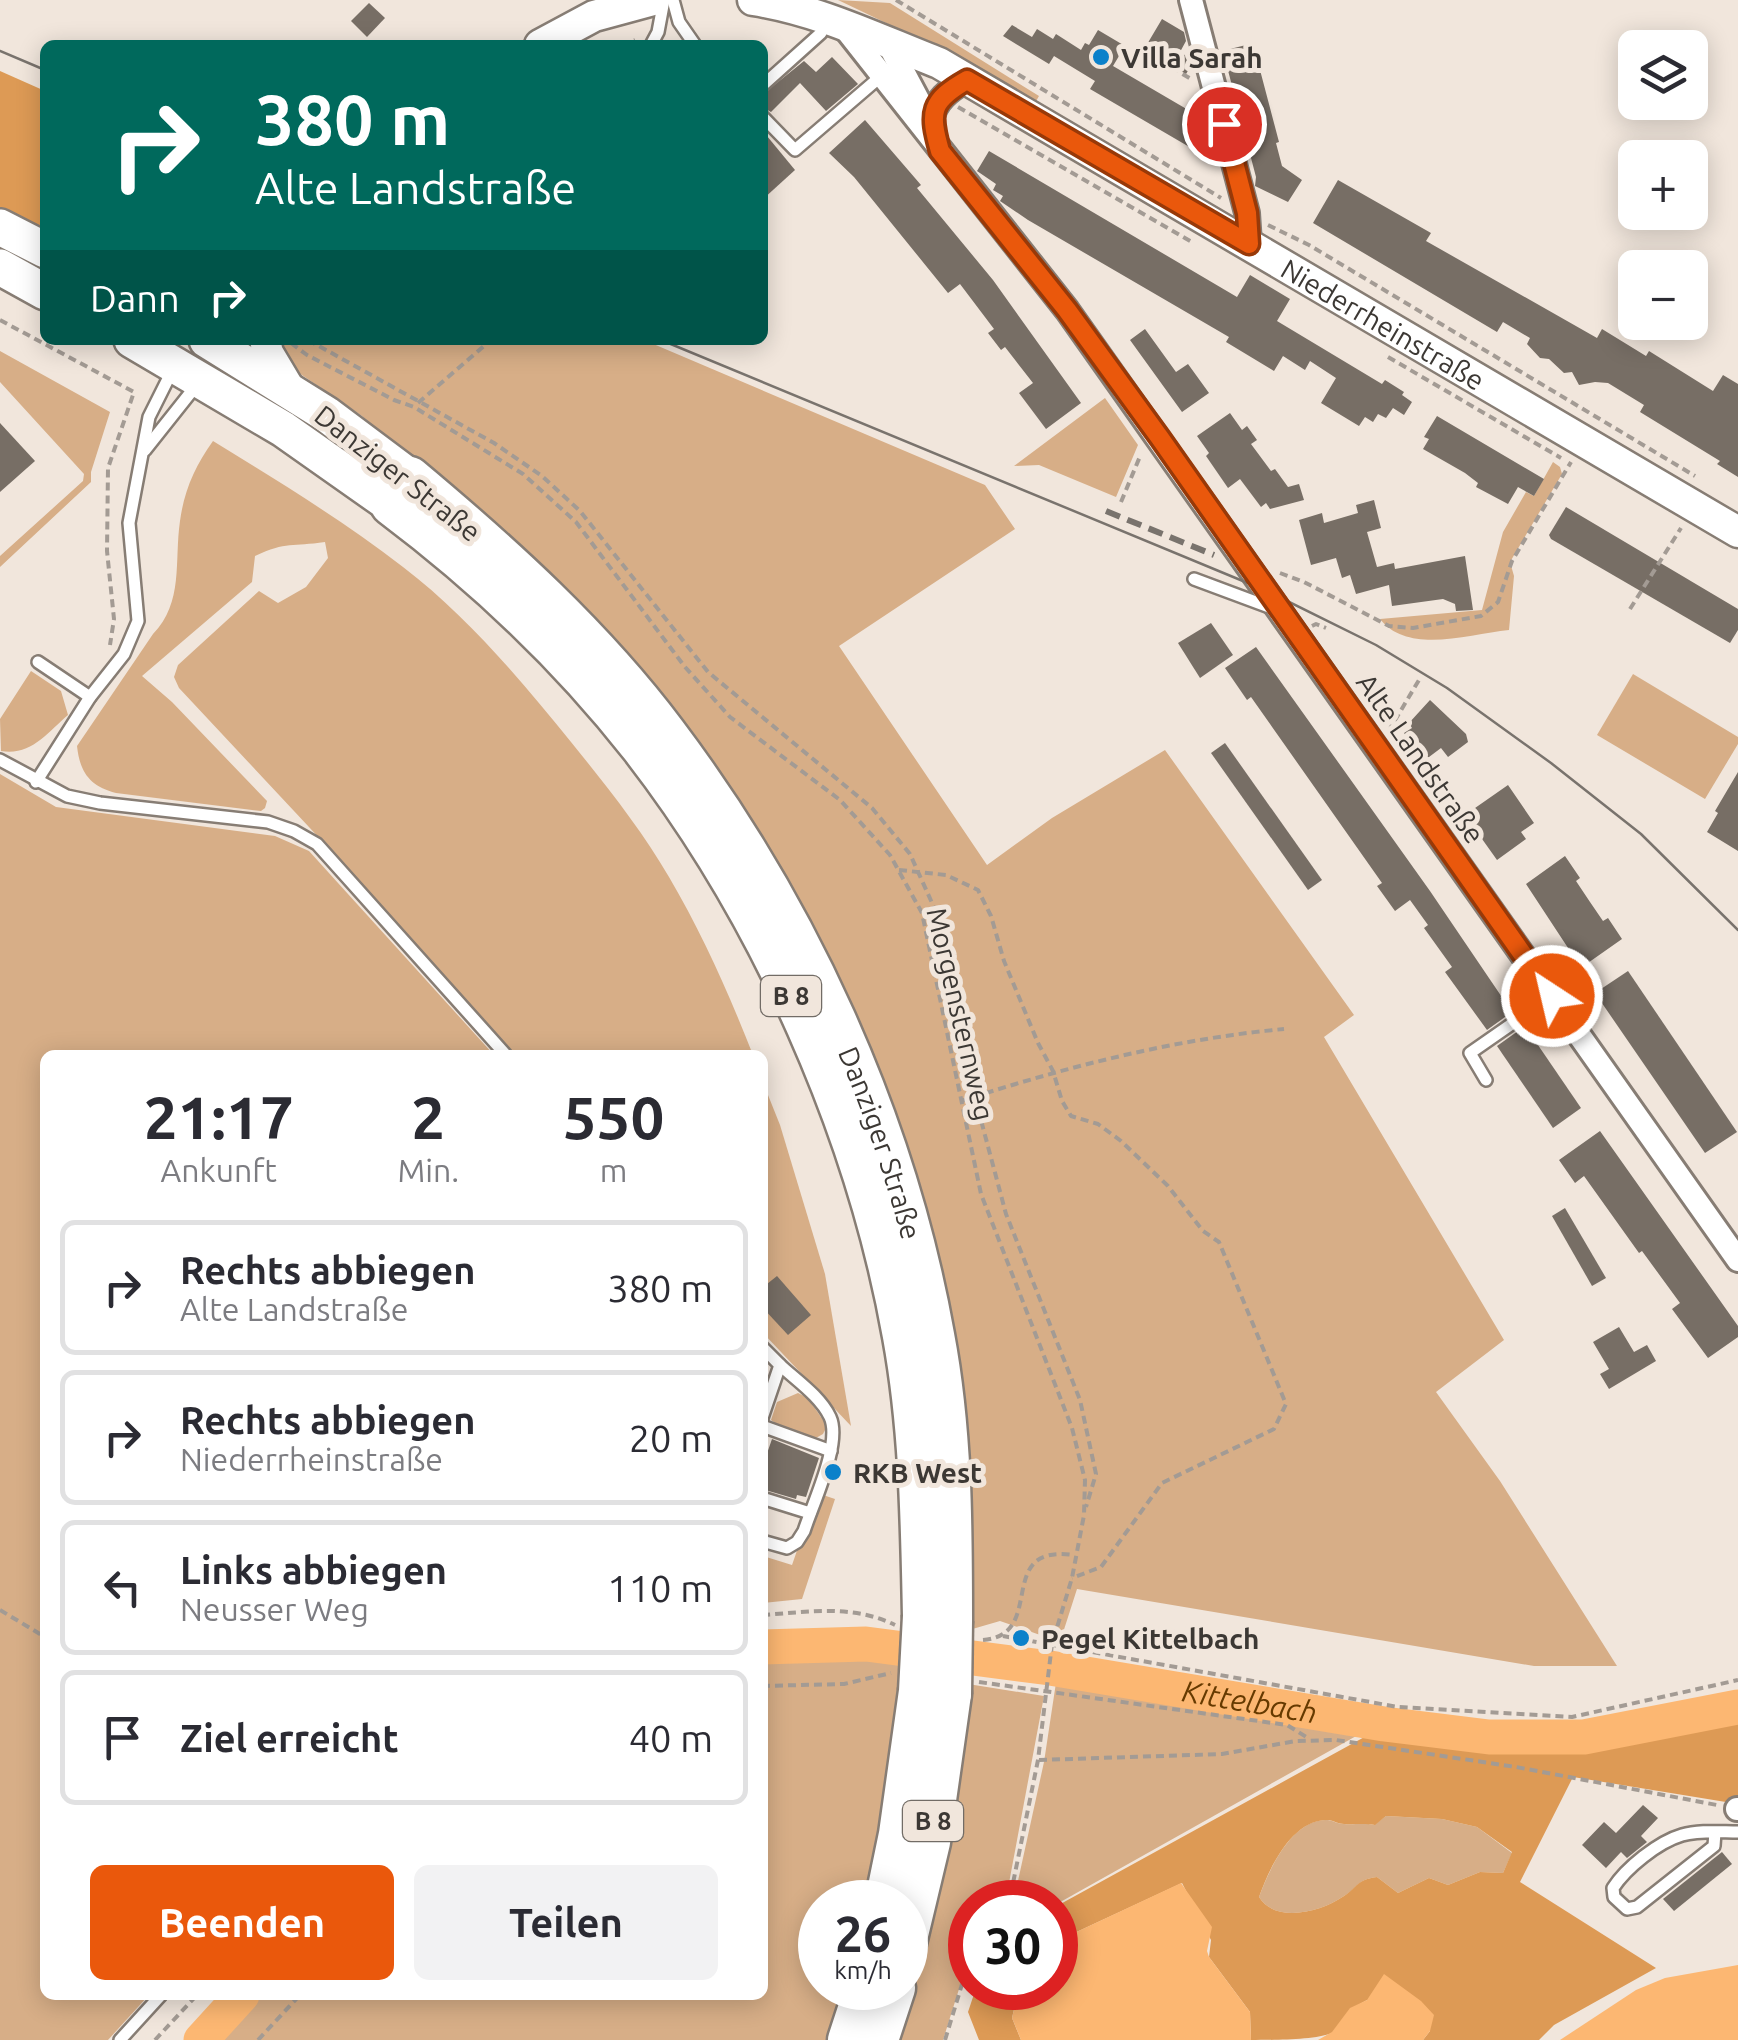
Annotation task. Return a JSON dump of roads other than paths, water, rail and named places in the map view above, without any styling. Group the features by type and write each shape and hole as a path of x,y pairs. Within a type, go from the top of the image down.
{"highway":[{"name":"Danziger Straße","path":"401,491 462,520 564,617 666,732 740,840 805,954 859,1075 903,1206 934,1335 952,1478 938,1618 930,1842 921,1880"},
{"name":"Danziger Straße","path":"890,1880 935,1693"},
{"path":"848,2040 858,2010"},
{"path":"878,2040 888,2010"}],"main road":[{"name":"Niederrheinstraße","path":"752,0 793,8 830,27 939,63 1583,442 1699,496 1738,532"},
{"path":"549,40 594,16 649,7"},
{"path":"0,227 40,247"},
{"path":"0,267 40,289"},
{"name":"Danziger Straße","path":"162,345 205,352 290,390 401,491"},
{"path":"266,345 290,390"},
{"name":"Danziger Straße","path":"205,352 283,429 401,491"}],"street":[{"path":"1191,0 1247,213 1249,244"},
{"name":"Alte Landstraße","path":"830,27 880,76 1067,310 1738,1260"},
{"name":"Alte Landstraße","path":"888,43 932,121 940,151"},
{"path":"932,121 933,108 967,80"}],"lane":[{"path":"654,40 664,0"},
{"path":"673,0 679,22 692,40"},
{"path":"768,81 830,27"},
{"path":"768,122 796,150 880,76"},
{"path":"36,782 90,698 124,654 138,622 129,523 149,417 205,352"},
{"path":"142,453 205,352"},
{"path":"1194,579 1281,611"},
{"path":"38,662 90,698"},
{"path":"0,760 67,796 268,822 294,830 317,844 502,1050"},
{"path":"1486,1080 1470,1054 1552,996"},
{"path":"768,1352 829,1416 834,1430 810,1512 796,1542 787,1548 768,1543"},
{"path":"768,1400 780,1365"},
{"path":"768,1428 830,1451"},
{"path":"768,1500 810,1512"},
{"path":"1715,1832 1714,1846 1637,1908 1627,1909 1614,1897 1613,1888 1620,1877 1669,1840 1683,1834 1715,1832 1738,1817"},
{"path":"120,2040 156,2000"}],"waterway":[{"name":"Kittelbach","path":"768,1647 866,1644 1050,1668 1384,1724 1489,1737 1584,1737 1738,1707"},
{"name":"Kittelbach","path":"201,2040 237,2000"}],"tram line":[{"path":"0,51 40,68"},
{"path":"673,345 1267,591 1376,645 1447,688 1551,763 1641,834 1738,930"}],"railway":[{"path":"1106,511 1214,555"}],"place":[{"name":"Villa Sarah","path":"1101,57"},
{"name":"RKB West","path":"833,1472"},
{"name":"Pegel Kittelbach","path":"1021,1638"}]}
